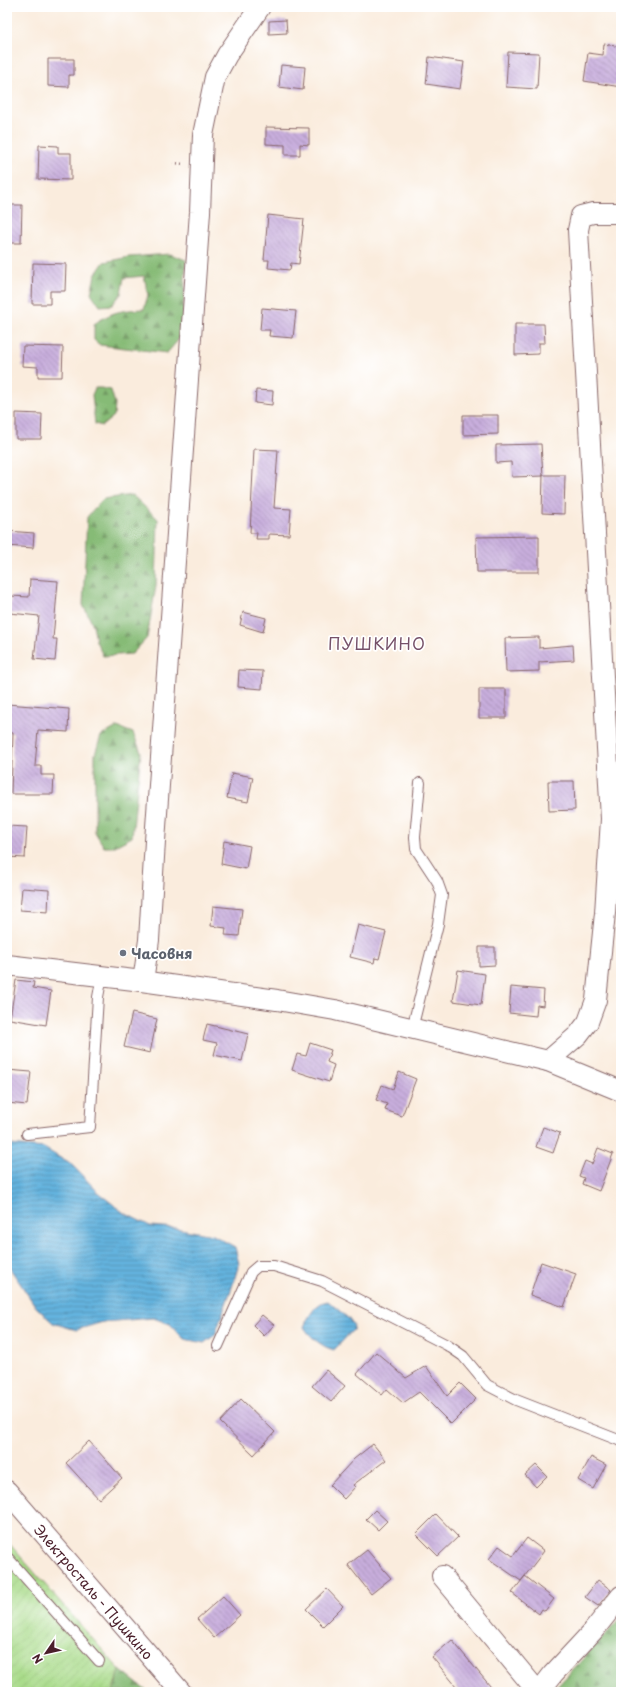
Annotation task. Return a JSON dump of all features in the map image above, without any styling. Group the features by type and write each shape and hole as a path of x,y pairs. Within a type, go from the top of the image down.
{"street":[{"path":"143,981 149,940 155,833 200,212 203,134 215,77 227,55 260,7"},
{"path":"548,1061 578,1035 588,1022 596,1000 605,913 611,819 578,230 582,216 621,212"},
{"path":"7,965 143,981 277,1000 335,1010 548,1061 621,1091"},
{"name":"Электросталь - Пушкино","path":"7,1491 181,1692"},
{"path":"442,1576 539,1692 593,1631 621,1596"}],"lane":[{"path":"412,1029 438,924 442,895 437,881 416,849 415,837 420,783"},
{"path":"27,1134 90,1127 98,997 102,976"},
{"path":"218,1346 251,1272 258,1266 274,1266 322,1281 447,1345 463,1356 487,1385 516,1400 621,1441"},
{"path":"7,1557 99,1661"}],"green space":[{"path":"170,254 186,260 183,316 180,338 167,353 100,345 94,340 94,324 107,316 118,312 144,309 148,295 144,276 124,278 121,294 112,305 100,306 91,293 95,275 104,262 129,257"},
{"path":"95,388 111,390 115,404 114,416 102,426 95,424 92,395"},
{"path":"132,495 158,519 156,586 147,638 132,654 103,656 96,641 93,625 83,605 87,517 103,499"},
{"path":"117,727 133,733 141,752 132,837 113,847 104,847 95,832 95,754 101,736"},
{"path":"7,1541 120,1670 113,1692 7,1692"},
{"path":"621,1618 621,1692 552,1692"},
{"path":"120,1670 148,1692 113,1692"}],"water":[{"path":"7,1146 44,1148 72,1165 100,1194 124,1213 150,1226 175,1228 213,1235 235,1247 239,1264 215,1335 204,1343 184,1339 170,1324 153,1318 103,1322 76,1330 53,1323 36,1307 7,1264"},
{"path":"328,1301 348,1318 354,1326 353,1330 334,1350 325,1347 317,1341 304,1327 316,1307"}],"building":[{"path":"286,20 287,33 269,34 269,21"},
{"path":"604,44 621,47 621,87 584,81 588,53 603,55"},
{"path":"508,52 539,53 537,89 506,87"},
{"path":"429,57 464,62 460,89 426,84"},
{"path":"48,59 74,59 74,75 69,75 69,87 48,86"},
{"path":"281,65 305,67 303,90 279,87"},
{"path":"266,127 309,128 309,145 300,144 300,155 285,155 285,145 266,144"},
{"path":"39,145 58,146 58,153 71,153 71,180 38,179"},
{"path":"7,205 22,205 21,243 7,243"},
{"path":"268,215 304,219 299,264 291,263 290,270 268,268 269,260 264,260"},
{"path":"33,263 66,264 65,291 50,291 50,304 32,304"},
{"path":"262,308 296,311 293,338 269,336 270,330 260,330"},
{"path":"515,324 544,324 545,343 539,343 539,354 515,355"},
{"path":"23,346 63,347 62,377 38,377 38,367 22,366"},
{"path":"256,390 273,391 272,405 255,403"},
{"path":"16,413 42,414 41,439 16,439"},
{"path":"463,415 498,415 498,434 463,435"},
{"path":"541,444 543,476 512,477 511,462 496,463 496,445"},
{"path":"254,449 278,450 274,508 291,509 289,535 269,534 269,539 256,539 257,533 250,533"},
{"path":"543,475 565,475 564,514 542,513"},
{"path":"7,531 34,533 33,548 7,546"},
{"path":"539,536 539,572 477,572 476,537"},
{"path":"30,579 58,581 53,639 57,639 55,661 34,659 39,616 10,613 11,596 29,597"},
{"path":"243,612 266,618 263,632 240,625"},
{"path":"539,637 539,648 573,645 574,660 539,662 539,671 506,672 505,638"},
{"path":"239,670 263,671 262,689 238,687"},
{"path":"479,689 506,689 506,718 479,718"},
{"path":"7,704 69,709 68,732 38,730 35,766 41,766 41,775 54,775 53,794 11,794 13,733 7,732"},
{"path":"232,773 253,777 248,802 227,798"},
{"path":"548,781 574,781 575,810 549,811"},
{"path":"7,826 27,827 25,858 7,857"},
{"path":"224,841 250,846 246,869 221,864"},
{"path":"22,888 49,890 48,912 20,910"},
{"path":"213,906 242,909 239,936 225,935 226,928 211,926"},
{"path":"358,925 386,932 379,959 375,958 374,963 350,957"},
{"path":"479,947 495,947 495,965 479,966"},
{"path":"458,970 485,974 481,1005 453,1001"},
{"path":"16,980 34,982 33,988 51,991 46,1025 10,1019"},
{"path":"511,987 544,990 543,1006 537,1005 536,1016 509,1013"},
{"path":"132,1013 157,1019 150,1053 124,1047"},
{"path":"207,1024 248,1034 242,1061 214,1055 217,1043 203,1040"},
{"path":"310,1043 331,1050 327,1062 334,1065 329,1082 292,1070 297,1054 306,1056"},
{"path":"7,1070 31,1072 27,1105 7,1103"},
{"path":"399,1072 416,1079 402,1116 385,1110 387,1104 376,1100 382,1085 393,1089"},
{"path":"543,1127 560,1133 553,1153 536,1147"},
{"path":"598,1148 613,1154 599,1191 582,1184 584,1178 579,1176 585,1161 592,1164"},
{"path":"541,1262 576,1274 564,1307 530,1295"},
{"path":"262,1315 274,1325 264,1336 253,1325"},
{"path":"376,1352 406,1378 426,1366 447,1396 460,1383 476,1399 451,1424 419,1392 403,1403 387,1389 382,1395 357,1374"},
{"path":"326,1370 345,1386 331,1402 312,1386"},
{"path":"241,1399 275,1432 254,1455 220,1422"},
{"path":"89,1441 122,1478 99,1499 66,1463"},
{"path":"373,1444 386,1460 353,1485 355,1487 344,1499 330,1485 354,1459"},
{"path":"591,1457 606,1465 593,1489 578,1480"},
{"path":"536,1465 547,1476 536,1487 525,1475"},
{"path":"375,1510 387,1521 378,1530 366,1519"},
{"path":"436,1514 458,1537 438,1556 416,1534"},
{"path":"527,1538 544,1551 521,1581 489,1559 499,1546 513,1556"},
{"path":"367,1550 391,1578 371,1594 348,1565"},
{"path":"525,1576 554,1599 545,1611 542,1609 539,1614 512,1593"},
{"path":"598,1580 611,1590 598,1606 585,1597"},
{"path":"327,1589 343,1606 323,1626 306,1609"},
{"path":"223,1596 240,1615 214,1638 197,1619"},
{"path":"452,1640 495,1692 461,1692 432,1657"}],"place":[{"name":"Часовня","path":"123,953"}],"district":[{"name":"ПУШКИНО","path":"377,643"}]}
